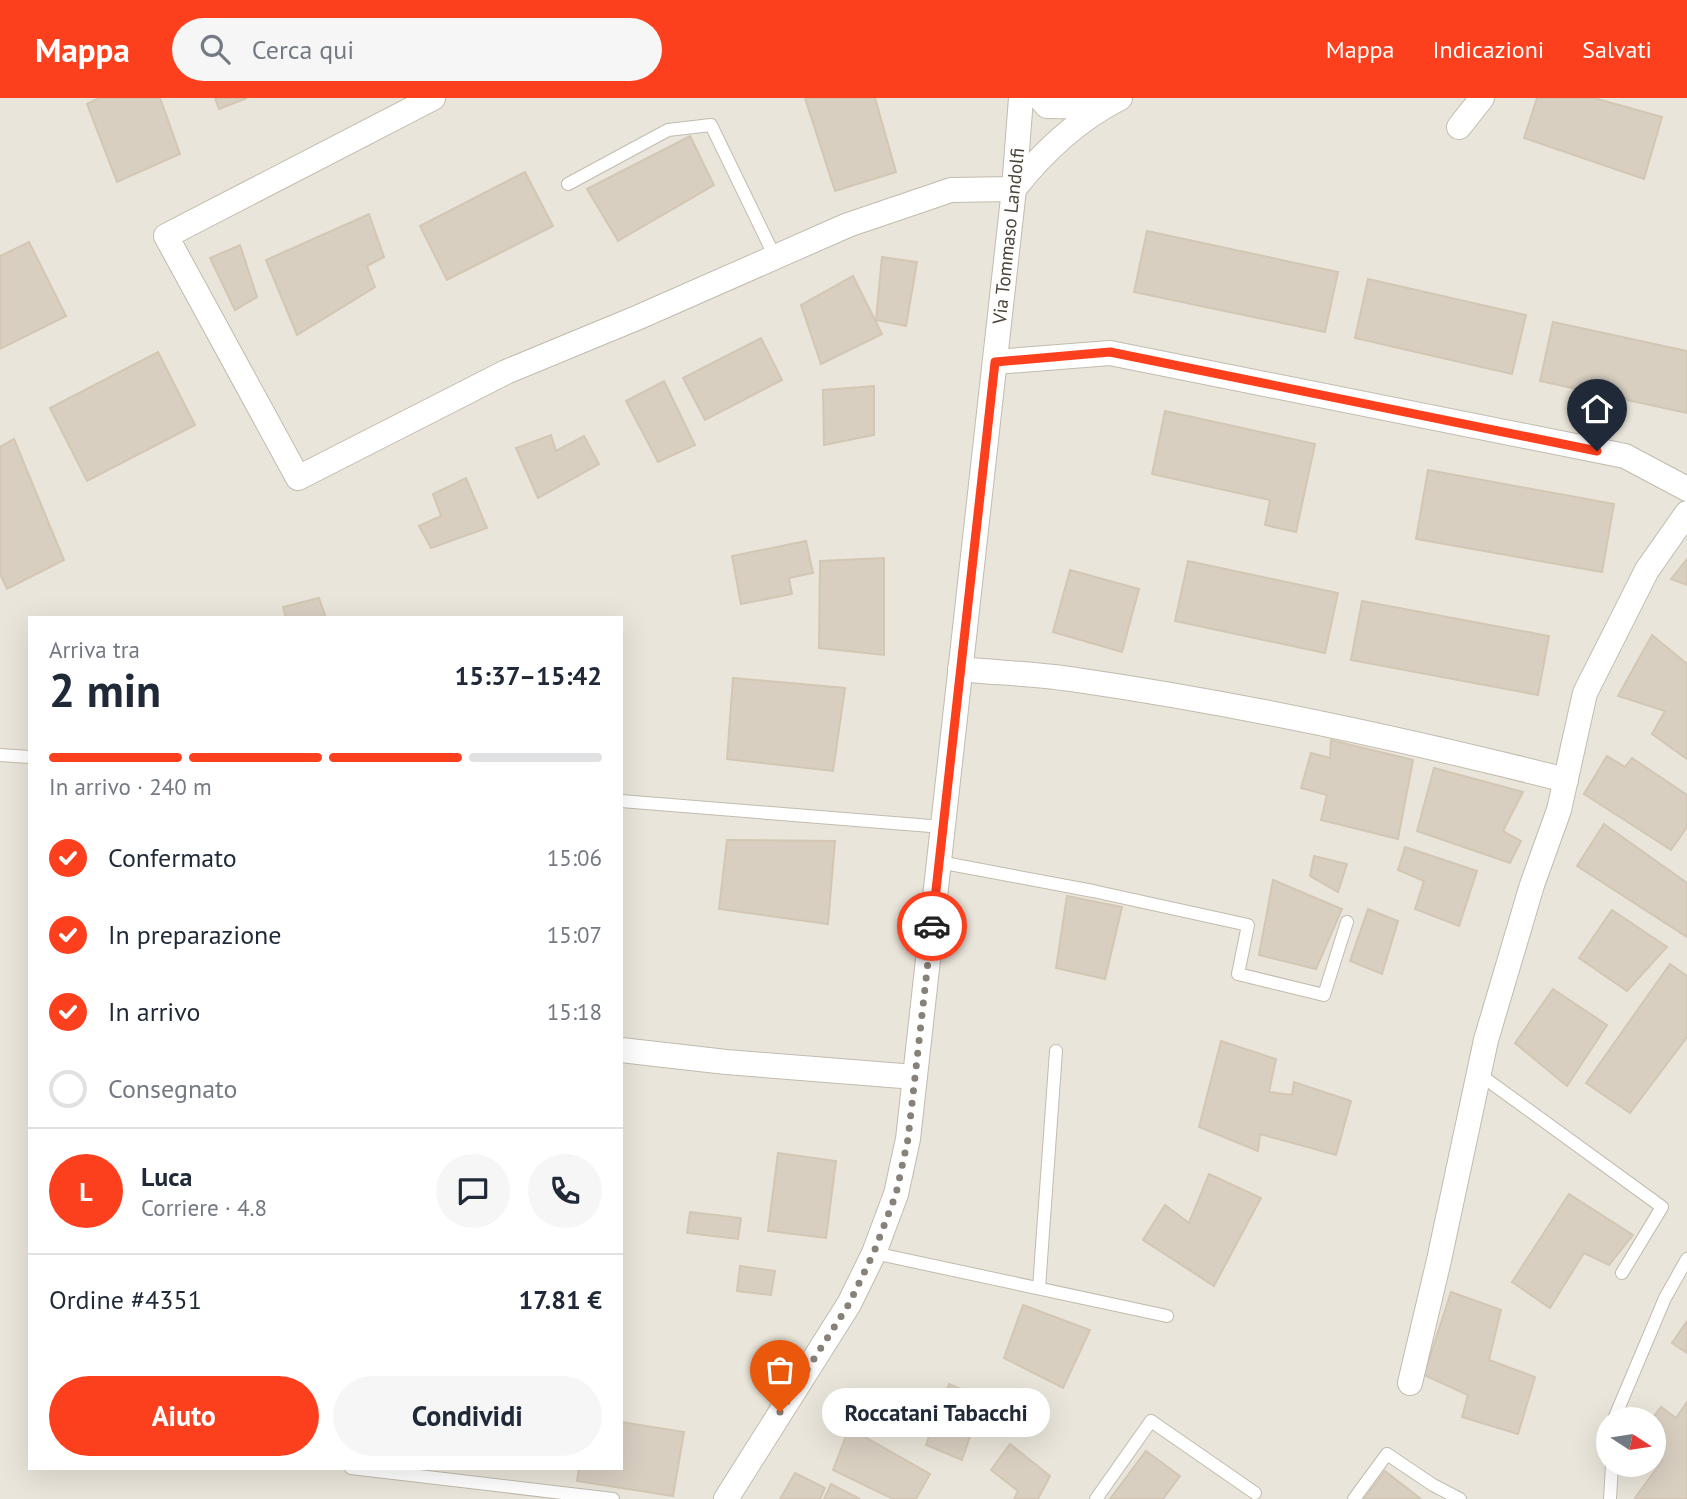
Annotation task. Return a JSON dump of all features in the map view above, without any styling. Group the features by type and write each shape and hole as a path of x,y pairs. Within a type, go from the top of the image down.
{"street":[{"path":"433,98 166,236 298,478 506,372 848,225 951,190 1014,189 1037,159 1111,103"},
{"name":"Via Tommaso Landolfi","path":"726,1499 849,1304 874,1252 896,1194 908,1139 1014,189 1021,98"},
{"path":"1040,98 1047,106 1111,103"},
{"path":"1459,127 1482,98"},
{"path":"995,362 1110,352 1625,456 1687,489"},
{"path":"1410,1383 1486,1040 1532,885 1559,810 1585,693 1647,570 1687,513"},
{"path":"960,669 1075,680 1254,710 1369,732 1566,780"},
{"path":"623,1049 726,1062 915,1077"}],"lane":[{"path":"568,184 668,130 711,125 775,257"},
{"path":"0,755 28,757"},
{"path":"623,801 943,827"},
{"path":"939,862 1093,891 1248,925 1238,974 1324,995 1348,922"},
{"path":"1040,1289 1056,1051"},
{"path":"1479,1074 1662,1208 1622,1273"},
{"path":"874,1252 1167,1316"},
{"path":"1619,1407 1665,1298 1687,1259"},
{"path":"1096,1499 1151,1421 1255,1493"},
{"path":"1354,1499 1388,1454 1433,1485 1460,1499"},
{"path":"368,1470 613,1499"},
{"path":"1610,1499 1611,1477"}],"shaded area":[{"path":"0,98 1687,98 1687,1499 0,1499"}],"building":[{"path":"99,98 160,98 180,154 117,182 87,104"},
{"path":"215,98 247,98 219,109"},
{"path":"805,98 875,98 896,172 835,191"},
{"path":"1537,98 1594,98 1662,117 1644,179 1524,138"},
{"path":"690,136 714,185 618,241 587,189"},
{"path":"525,172 553,226 447,280 420,226"},
{"path":"369,214 384,257 367,266 375,287 297,335 266,260"},
{"path":"1147,231 1338,272 1325,332 1134,292"},
{"path":"29,242 66,316 0,349 0,256"},
{"path":"240,245 257,297 235,310 210,258"},
{"path":"882,257 917,262 906,326 876,320"},
{"path":"853,276 882,334 821,364 801,305"},
{"path":"1368,279 1526,315 1512,374 1355,338"},
{"path":"1553,322 1687,351 1687,413 1540,381"},
{"path":"761,338 782,380 705,420 683,378"},
{"path":"158,352 195,425 87,481 50,408"},
{"path":"664,381 695,445 658,462 626,401"},
{"path":"874,386 874,435 824,445 823,390"},
{"path":"1165,411 1315,444 1296,532 1265,525 1270,500 1152,474"},
{"path":"551,435 556,451 584,436 599,464 538,498 516,448"},
{"path":"14,439 64,560 7,589 0,574 0,447"},
{"path":"1428,470 1614,504 1602,572 1416,539"},
{"path":"466,478 487,528 431,548 419,526 441,516 433,494"},
{"path":"806,541 813,573 789,578 792,594 741,604 732,556"},
{"path":"884,558 884,655 819,648 820,561"},
{"path":"1687,559 1687,585 1671,579"},
{"path":"1188,561 1338,593 1325,653 1175,621"},
{"path":"1070,570 1139,589 1122,652 1053,632"},
{"path":"319,598 325,616 285,616 283,607"},
{"path":"1362,601 1549,636 1538,695 1351,660"},
{"path":"1652,635 1687,664 1687,759 1652,734 1665,711 1618,696"},
{"path":"733,678 845,688 833,771 727,759"},
{"path":"1331,740 1413,760 1398,839 1321,820 1327,795 1301,788 1311,753 1330,758"},
{"path":"1607,756 1625,767 1632,758 1687,795 1687,827 1671,850 1584,794"},
{"path":"1434,768 1523,792 1503,831 1521,841 1510,863 1417,831"},
{"path":"1604,824 1687,883 1687,937 1577,866"},
{"path":"727,840 835,841 828,924 719,909"},
{"path":"1405,847 1477,871 1459,926 1415,909 1424,881 1398,870"},
{"path":"1314,856 1347,864 1338,892 1310,876"},
{"path":"1273,880 1342,909 1316,969 1259,955"},
{"path":"1067,896 1122,907 1105,979 1056,968"},
{"path":"1368,909 1398,921 1382,974 1350,961"},
{"path":"1612,910 1667,947 1627,991 1579,958"},
{"path":"1670,964 1687,976 1687,1037 1630,1113 1586,1083"},
{"path":"1553,989 1607,1025 1567,1086 1515,1043"},
{"path":"1221,1041 1276,1059 1269,1092 1292,1095 1294,1082 1351,1101 1336,1155 1260,1134 1258,1151 1199,1127"},
{"path":"778,1153 836,1161 826,1238 768,1231"},
{"path":"1209,1174 1261,1198 1214,1286 1143,1240 1165,1205 1189,1223"},
{"path":"1569,1194 1633,1235 1609,1265 1584,1253 1550,1308 1512,1282"},
{"path":"690,1212 741,1218 738,1239 687,1233"},
{"path":"740,1266 775,1271 771,1295 737,1291"},
{"path":"1451,1292 1501,1310 1489,1360 1535,1377 1518,1434 1462,1417 1468,1395 1424,1375"},
{"path":"1023,1305 1090,1330 1063,1388 1004,1358"},
{"path":"1687,1321 1687,1353 1672,1343"},
{"path":"949,1384 983,1398 962,1460 926,1445"},
{"path":"1687,1402 1687,1499 1637,1499 1635,1498 1650,1477 1666,1477 1666,1411 1676,1418"},
{"path":"623,1422 684,1432 673,1496 577,1481 579,1470 623,1470"},
{"path":"849,1428 930,1474 916,1499 893,1499 833,1470"},
{"path":"1010,1444 1050,1476 1038,1499 1014,1499 1018,1491 991,1470"},
{"path":"1146,1451 1180,1476 1163,1499 1110,1499"},
{"path":"1385,1471 1421,1499 1364,1499"},
{"path":"795,1473 825,1488 820,1499 780,1499"},
{"path":"831,1484 860,1499 824,1499"}],"way so far":[{"path":"780,1412 849,1304 874,1252 896,1194 908,1139 932,926"}],"place":[{"name":"Roccatani Tabacchi","path":"780,1412"}],"route":[{"path":"932,926 995,362 1110,352 1597,451"}]}
